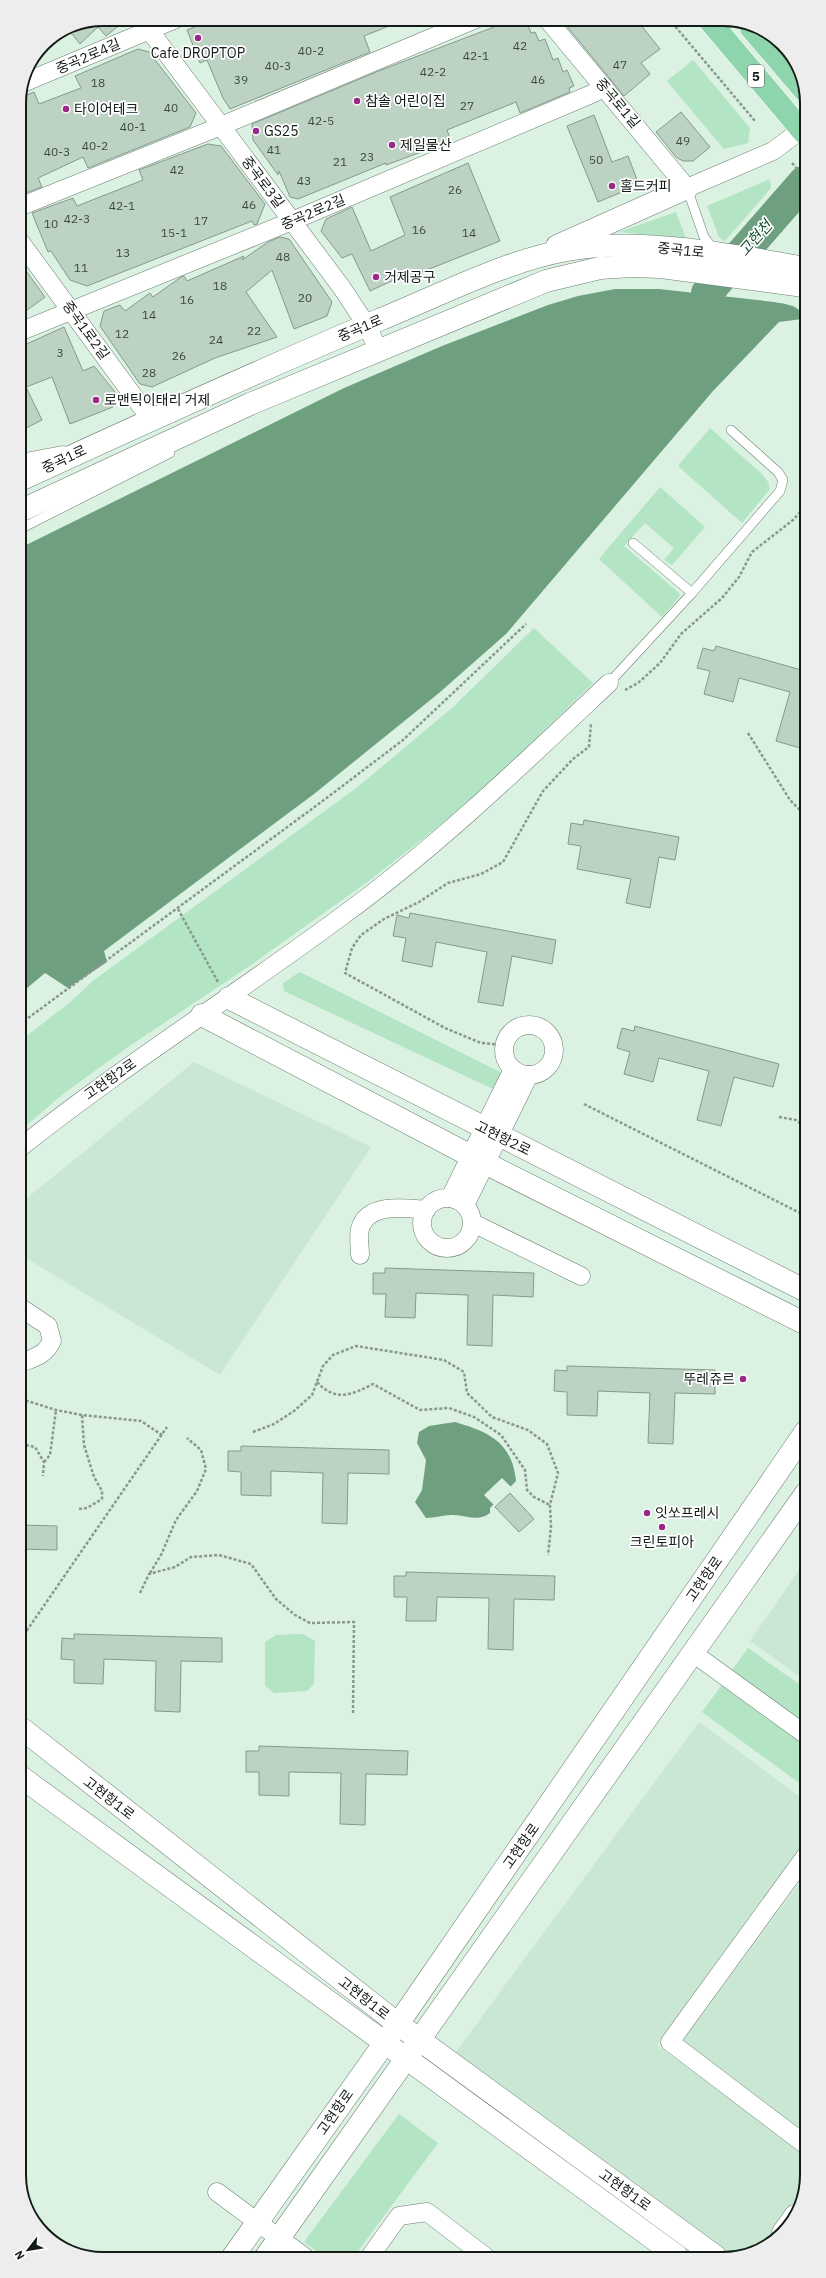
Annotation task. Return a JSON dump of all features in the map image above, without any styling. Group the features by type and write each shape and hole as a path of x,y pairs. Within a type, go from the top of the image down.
{"main road":[{"name":"5","path":"714,26 800,127"},
{"name":"5","path":"756,34 796,81"}],"street":[{"name":"중곡2로4길","path":"30,80 143,26"},
{"name":"중곡로3길","path":"146,26 342,288 367,326 378,349"},
{"path":"26,204 221,126 459,26"},
{"name":"중곡로1길","path":"553,26 687,188"},
{"name":"중곡2로2길","path":"26,329 292,221 594,94 604,87"},
{"path":"536,258 572,238 773,152 800,133"},
{"name":"중곡1로","path":"26,477 250,375 472,281 536,258 568,250 610,246 658,247 718,254 800,267"},
{"name":"중곡1로2길","path":"26,249 151,420"},
{"name":"중곡1로","path":"26,508 226,415 378,349 546,281 574,273 600,268 631,266 706,273 800,285"},
{"path":"26,462 79,452"},
{"path":"224,992 343,916 462,820 615,688"},
{"name":"고현항2로","path":"26,1143 79,1101 202,1015 224,992 492,1132 800,1288"},
{"path":"202,1015 479,1159 800,1321"},
{"path":"528,1025 536,1026 549,1035 555,1050 553,1059 542,1072 521,1072 506,1060 505,1044 513,1031 528,1025"},
{"path":"458,1202 521,1072"},
{"path":"438,1199 458,1202 471,1215 473,1223 467,1239 456,1246 443,1248 429,1240 424,1233 423,1221 426,1210 438,1199"},
{"path":"360,1255 360,1229 369,1214 388,1208 426,1210"},
{"path":"473,1223 581,1276"},
{"path":"26,1311 48,1326 52,1341 47,1352 26,1361"},
{"name":"고현항로","path":"236,2252 398,2024 800,1440"},
{"name":"고현항로","path":"269,2252 406,2059 418,2039 800,1501"},
{"path":"693,1653 800,1731"},
{"name":"고현항1로","path":"26,1732 398,2024 710,2252"},
{"name":"고현항1로","path":"26,1781 671,2252"},
{"path":"800,1862 670,2042 800,2141"},
{"path":"217,2192 297,2252"},
{"path":"372,2252 399,2216 427,2212 479,2252"}],"lane":[{"path":"687,188 704,238 718,254"},
{"path":"26,526 181,447 226,415"},
{"path":"615,688 692,594 774,501 783,484 778,472 731,430"},
{"path":"633,543 692,594"}],"path":[{"path":"675,26 755,121"},
{"path":"792,163 800,172"},
{"path":"615,688 638,683 660,663 681,634 722,598 739,577 752,552 793,520 800,512"},
{"path":"26,1020 178,909 403,740 526,624"},
{"path":"505,1044 481,1043 445,1028 344,973 352,948 361,935 384,919 419,902 448,883 481,874 503,862 543,791 573,759 589,747 592,721"},
{"path":"748,733 790,800 800,810"},
{"path":"178,909 224,992"},
{"path":"584,1104 800,1213"},
{"path":"779,1117 796,1120 800,1123"},
{"path":"253,1432 274,1424 294,1411 312,1395 323,1366 333,1355 356,1346 444,1360 464,1372 467,1393 492,1417 528,1430 547,1444 558,1473 550,1504 551,1527 548,1555"},
{"path":"317,1382 325,1391 340,1395 354,1394 373,1384 420,1410 450,1408 474,1417 501,1435 525,1470 527,1490 534,1497 550,1504"},
{"path":"26,1401 56,1410 82,1415 141,1421 162,1435"},
{"path":"44,1462 50,1456 56,1410"},
{"path":"79,1509 87,1508 102,1499 102,1491 94,1477 84,1445 82,1415"},
{"path":"26,1632 167,1427"},
{"path":"140,1593 149,1574 161,1555 176,1520 197,1491 206,1469 201,1450 187,1438"},
{"path":"26,1445 35,1447 44,1462 43,1476"},
{"path":"149,1574 175,1567 192,1557 219,1555 251,1564 276,1599 295,1615 310,1623 354,1622 353,1716"}],"shaded area":[{"path":"693,60 750,128 748,143 724,149 667,81"},
{"path":"770,179 771,188 725,241 719,237 707,206"},
{"path":"676,212 686,238 619,232"},
{"path":"615,289 659,289 789,305 800,311 800,319 779,322 713,391 506,634 439,693 314,794 104,951 107,962 68,988 45,973 26,989 26,545 344,388 442,346 548,305 578,296"},
{"path":"710,428 762,474 768,482 770,489 742,523 678,466"},
{"path":"660,487 705,527 672,565 664,560 674,548 645,523 624,546 679,593 680,596 662,617 599,559"},
{"path":"534,628 593,683 471,801 370,880 251,965 128,1047 63,1094 26,1126 26,1036 68,1004 94,980 359,786 452,708"},
{"path":"300,972 502,1073 493,1089 284,991 283,983"},
{"path":"194,1062 371,1147 220,1375 26,1258 26,1199"},
{"path":"455,1422 478,1430 497,1441 510,1457 514,1468 516,1481 490,1508 490,1513 485,1516 476,1518 445,1515 426,1518 415,1502 422,1490 426,1460 417,1443 419,1432 429,1426"},
{"path":"800,1569 800,1677 750,1641"},
{"path":"303,1634 315,1641 314,1684 307,1691 274,1693 265,1686 265,1642 276,1635"},
{"path":"748,1648 800,1685 800,1723 730,1673"},
{"path":"724,1682 800,1739 800,1784 702,1712"},
{"path":"699,1722 800,1797 800,1850 657,2045 800,2152 800,2180 796,2199 771,2235 766,2239 747,2248 721,2252 453,2056"},
{"path":"800,1882 800,2131 681,2043"},
{"path":"399,2114 438,2143 357,2252 318,2252 304,2242"}],"pier":[{"path":"502,1478 512,1488 495,1506 484,1495"}],"building":[{"path":"118,26 106,36 98,27 80,44 71,33 88,27"},
{"path":"197,26 389,26 364,36 370,52 230,109 223,98 207,60 200,63 187,30"},
{"path":"497,26 528,26 531,33 535,32 539,41 545,39 553,60 558,58 563,72 567,70 574,86 569,88 570,92 520,113 516,102 447,130 451,141 386,165 386,163 298,199 290,197 279,171 278,175 253,140 252,124 381,70"},
{"path":"567,26 642,26 660,49 641,63 650,74 624,96"},
{"path":"138,49 149,52 196,113 190,127 88,168 83,157 38,178 42,187 26,193 26,95 34,92 39,104 81,88 75,76"},
{"path":"681,112 710,147 693,161 683,161 676,157 656,132"},
{"path":"594,115 612,162 628,156 639,185 598,202 567,126"},
{"path":"208,144 221,146 265,204 257,224 254,225 252,221 87,286 70,280 51,251 48,252 32,213 73,198 77,206 143,180 139,170"},
{"path":"468,163 500,241 399,281 398,278 370,291 352,254 342,258 321,231 326,219 352,207 371,251 405,235 390,197"},
{"path":"280,237 289,239 332,302 327,316 294,329 272,270 246,292 277,337 215,358 152,387 140,384 100,326 104,311 120,305 125,311 150,293 153,297 181,277 184,276 187,281 244,256 242,260 268,242"},
{"path":"26,271 45,297 26,311"},
{"path":"64,327 83,371 94,366 115,392 113,407 70,424 52,377 26,387 26,344"},
{"path":"26,387 42,420 26,428"},
{"path":"716,646 800,670 800,748 776,741 790,692 739,678 733,702 704,694 710,671 697,668 703,648 714,651"},
{"path":"584,820 679,837 675,860 659,857 650,908 626,903 631,879 577,869 581,846 568,844 571,823 583,825"},
{"path":"410,913 556,940 552,964 512,956 503,1006 478,1002 487,952 436,942 432,967 402,961 406,938 393,936 397,915 409,918"},
{"path":"635,1026 779,1064 773,1087 734,1077 721,1126 697,1120 709,1071 659,1058 653,1082 624,1074 630,1052 617,1048 622,1028 634,1031"},
{"path":"385,1268 534,1273 533,1297 493,1295 492,1346 467,1345 468,1295 416,1293 415,1318 385,1317 386,1294 373,1294 373,1273 385,1273"},
{"path":"567,1366 715,1370 715,1394 675,1393 673,1444 648,1443 650,1393 598,1391 597,1416 567,1415 567,1392 554,1391 555,1370 567,1371"},
{"path":"241,1446 389,1450 389,1474 348,1473 347,1524 322,1523 323,1473 271,1471 271,1496 241,1495 241,1472 228,1471 228,1451 241,1451"},
{"path":"510,1493 534,1519 519,1532 495,1507"},
{"path":"26,1525 57,1526 57,1550 26,1549"},
{"path":"406,1572 555,1576 554,1600 514,1599 513,1650 488,1649 489,1598 437,1597 436,1621 406,1621 407,1597 394,1597 394,1576 406,1576"},
{"path":"74,1634 222,1638 222,1662 181,1661 180,1712 155,1711 156,1661 104,1659 103,1684 74,1683 74,1660 61,1659 62,1638 74,1639"},
{"path":"259,1746 408,1751 407,1775 366,1774 365,1825 340,1824 341,1773 289,1772 289,1796 259,1795 259,1772 246,1772 246,1751 259,1751"}],"waterway":[{"name":"고현천","path":"707,293 800,187"}],"place":[{"name":"Cafe DROPTOP","path":"198,38"},
{"name":"참솔 어린이집","path":"357,101"},
{"name":"타이어테크","path":"66,109"},
{"name":"GS25","path":"256,131"},
{"name":"제일물산","path":"392,145"},
{"name":"홀드커피","path":"612,186"},
{"name":"거제공구","path":"376,277"},
{"name":"로맨틱이태리 거제","path":"96,400"},
{"name":"뚜레쥬르","path":"743,1379"},
{"name":"잇쏘프레시","path":"647,1513"},
{"name":"크린토피아","path":"662,1527"}]}
